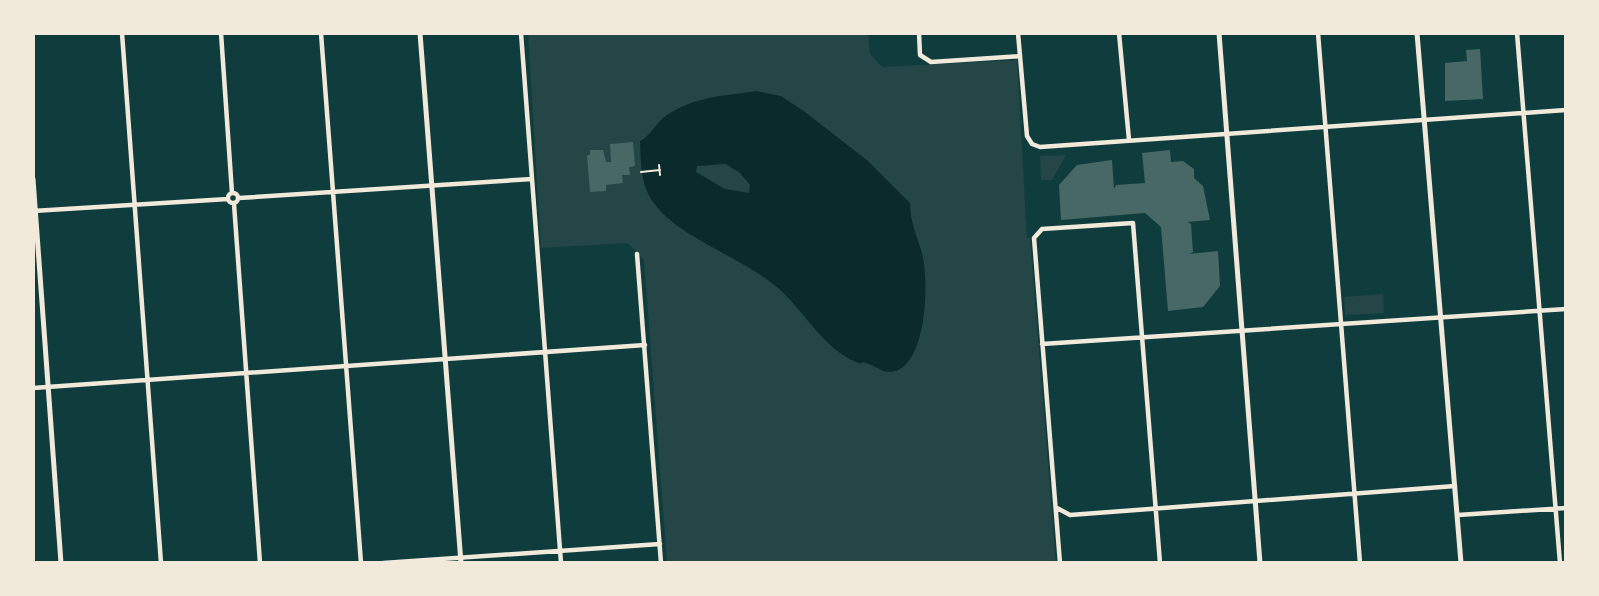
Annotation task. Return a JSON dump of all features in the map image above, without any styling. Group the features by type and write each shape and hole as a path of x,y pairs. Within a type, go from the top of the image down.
{"street":[{"path":"122,33 161,563"},
{"path":"221,33 230,196 234,204 261,563"},
{"path":"321,33 361,563"},
{"path":"420,33 461,560"},
{"path":"521,33 561,563"},
{"path":"919,33 920,55 931,62 1020,56"},
{"path":"1018,33 1027,136 1032,144 1040,146 1566,110"},
{"path":"1119,33 1129,140"},
{"path":"1219,33 1261,563"},
{"path":"1318,33 1360,563"},
{"path":"1417,33 1461,563"},
{"path":"1517,33 1560,563"},
{"path":"33,179 61,563"},
{"path":"34,211 230,196 239,198 532,179"},
{"path":"234,204 239,198"},
{"path":"1060,563 1034,238 1042,229 1133,223 1160,563"},
{"path":"637,254 661,563"},
{"path":"1042,344 1566,309"},
{"path":"33,388 645,345"},
{"path":"1056,507 1070,515 1455,486"},
{"path":"1458,515 1566,508"},
{"path":"1058,531 1061,523 1070,515"},
{"path":"383,563 461,560 660,544"}],"path":[{"path":"659,165 660,175"},
{"path":"641,172 660,170"}],"shaded area":[{"path":"528,33 868,33 870,54 882,67 1017,60 1027,238 1030,238 1056,563 667,563 644,260 628,243 541,248"},
{"path":"756,91 781,96 805,112 868,161 910,203 912,223 924,265 924,316 916,348 909,361 900,369 886,372 844,356 824,339 779,289 748,267 678,226 664,215 649,195 642,172 640,141 663,118 699,100","holes":["726,164 740,173 750,185 749,193 725,189 696,172 697,166"]},
{"path":"1066,155 1052,180 1041,180 1040,156"},
{"path":"1383,294 1384,313 1345,315 1344,297"}],"building":[{"path":"1480,49 1483,99 1445,101 1445,63 1467,61 1466,50"},
{"path":"633,142 635,166 629,167 630,175 622,175 623,183 606,185 606,191 590,192 587,155 590,155 590,150 603,150 606,162 611,162 610,144"},
{"path":"1170,150 1171,162 1183,161 1194,169 1194,178 1203,186 1210,220 1187,222 1191,224 1193,252 1189,254 1218,251 1220,286 1203,307 1168,311 1161,227 1145,213 1061,220 1059,185 1077,165 1112,160 1114,189 1116,185 1145,183 1142,153"}]}
